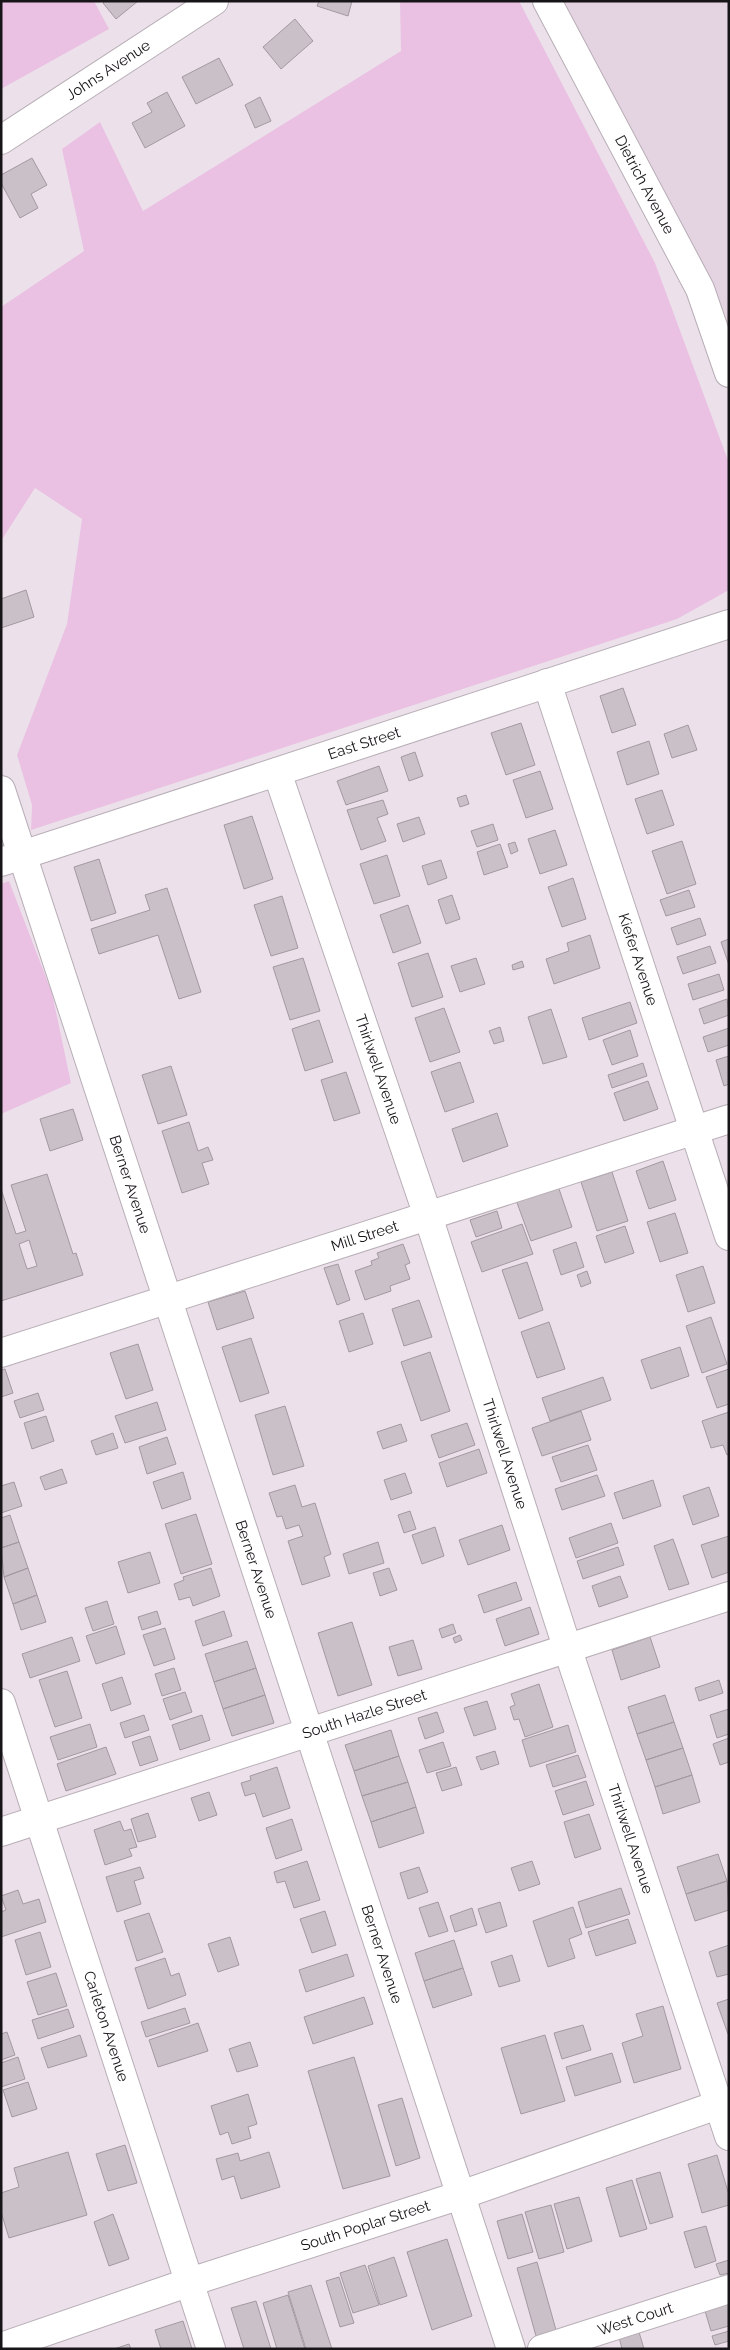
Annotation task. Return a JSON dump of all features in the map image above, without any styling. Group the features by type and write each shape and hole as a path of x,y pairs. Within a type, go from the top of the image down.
{"street":[{"name":"Johns Avenue","path":"1,140 214,1"},
{"name":"Dietrich Avenue","path":"547,1 700,289 729,373"},
{"name":"East Street","path":"12,859 729,624"},
{"name":"Kiefer Avenue","path":"547,683 729,1236"},
{"name":"Thirlwell Avenue","path":"277,772 428,1216 567,1647 724,2103 729,2136"},
{"name":"Berner Avenue","path":"1,790 12,859 167,1300 511,2349"},
{"name":"Mill Street","path":"1,1353 729,1119"},
{"name":"South Hazle Street","path":"1,1832 729,1596"},
{"name":"Carleton Avenue","path":"1,1703 211,2349"},
{"name":"South Poplar Street","path":"1,2347 190,2282 461,2195 724,2103"},
{"name":"West Court","path":"542,2349 729,2289"}],"shaded area":[{"path":"1,1 94,1 109,29 1,89"},
{"path":"400,1 519,1 655,263 729,463 729,590 677,619 31,830 32,805 17,755 67,624 82,519 35,488 1,541 1,307 84,251 62,149 100,122 143,211 401,51"},
{"path":"559,1 729,1 729,354"},
{"path":"9,881 52,993 71,1083 1,1114 1,884"}],"building":[{"path":"105,1 138,1 116,19 103,3"},
{"path":"319,1 352,1 348,16 317,6"},
{"path":"295,19 313,41 281,69 263,47"},
{"path":"219,58 233,85 196,104 182,77"},
{"path":"167,92 185,126 145,148 132,123 152,112 147,103"},
{"path":"260,97 271,121 255,128 245,105"},
{"path":"32,158 47,185 31,194 38,208 20,218 1,183 1,175"},
{"path":"26,590 34,617 1,628 1,599"},
{"path":"623,688 636,725 612,733 600,696"},
{"path":"521,723 535,765 506,775 491,733"},
{"path":"688,725 697,750 672,758 664,734"},
{"path":"649,741 659,774 627,785 617,752"},
{"path":"415,752 423,776 409,781 401,757"},
{"path":"379,766 388,791 346,805 337,781"},
{"path":"540,771 553,809 526,818 513,780"},
{"path":"662,790 674,825 647,834 635,799"},
{"path":"466,795 469,804 460,807 457,798"},
{"path":"383,800 388,814 377,818 386,841 361,850 347,810"},
{"path":"252,816 273,879 244,889 224,825"},
{"path":"419,817 425,834 403,842 397,824"},
{"path":"493,824 498,840 477,847 471,831"},
{"path":"555,830 567,865 540,874 528,839"},
{"path":"682,841 696,884 667,894 652,851"},
{"path":"515,842 518,851 511,854 508,844"},
{"path":"500,844 508,867 484,875 477,852"},
{"path":"387,855 400,896 374,904 360,864"},
{"path":"99,859 116,913 91,921 74,867"},
{"path":"441,860 447,878 428,885 422,866"},
{"path":"573,878 586,919 562,927 548,887"},
{"path":"167,888 201,992 179,999 158,935 99,954 91,929 150,910 145,895"},
{"path":"689,890 695,907 666,916 660,900"},
{"path":"452,895 460,919 446,924 438,900"},
{"path":"282,896 298,948 271,956 254,905"},
{"path":"408,905 421,943 393,953 380,915"},
{"path":"700,918 706,935 677,945 671,928"},
{"path":"590,935 600,968 554,984 546,959 569,951 567,943"},
{"path":"729,939 729,965 721,942"},
{"path":"710,946 716,963 683,974 677,957"},
{"path":"428,953 443,997 412,1007 398,963"},
{"path":"303,958 320,1011 290,1020 273,967"},
{"path":"476,958 485,984 460,992 451,966"},
{"path":"522,961 524,967 513,970 512,965"},
{"path":"719,974 724,990 693,1000 688,984"},
{"path":"727,999 729,1015 704,1024 699,1009"},
{"path":"630,1002 637,1023 589,1040 582,1018"},
{"path":"444,1008 460,1052 430,1062 415,1018"},
{"path":"551,1009 567,1057 543,1064 528,1017"},
{"path":"319,1020 333,1062 305,1071 292,1029"},
{"path":"500,1027 504,1041 494,1044 489,1031"},
{"path":"729,1028 729,1045 708,1052 703,1037"},
{"path":"630,1030 638,1056 612,1065 603,1040"},
{"path":"729,1056 729,1084 724,1086 716,1060"},
{"path":"460,1062 474,1102 445,1112 431,1072"},
{"path":"643,1063 647,1076 612,1088 608,1075"},
{"path":"171,1066 187,1115 158,1124 142,1075"},
{"path":"346,1072 360,1113 334,1121 321,1080"},
{"path":"648,1081 658,1109 624,1121 614,1093"},
{"path":"73,1109 83,1140 50,1151 40,1119"},
{"path":"497,1113 508,1146 463,1162 452,1129"},
{"path":"189,1122 198,1151 208,1147 213,1160 202,1163 209,1184 182,1193 162,1131"},
{"path":"663,1161 676,1200 649,1209 636,1171"},
{"path":"612,1172 628,1221 597,1231 581,1182"},
{"path":"47,1174 73,1254 76,1253 83,1275 1,1301 1,1189 16,1234 26,1231 11,1185","holes":["29,1240 37,1266 27,1269 19,1244"]},
{"path":"558,1186 572,1227 531,1241 516,1200"},
{"path":"497,1211 502,1228 476,1237 470,1220"},
{"path":"675,1213 688,1253 660,1262 647,1222"},
{"path":"522,1224 533,1254 482,1272 471,1242"},
{"path":"625,1226 634,1253 605,1263 596,1236"},
{"path":"576,1242 584,1267 561,1275 553,1250"},
{"path":"403,1244 410,1263 405,1265 410,1279 390,1286 391,1291 365,1300 355,1271 372,1265 371,1261 379,1258 377,1253"},
{"path":"527,1262 543,1310 519,1319 502,1270"},
{"path":"338,1264 350,1300 337,1305 324,1268"},
{"path":"703,1266 715,1303 688,1312 676,1275"},
{"path":"587,1271 591,1283 581,1287 577,1275"},
{"path":"245,1291 254,1318 217,1330 208,1302"},
{"path":"419,1300 432,1337 404,1346 392,1309"},
{"path":"363,1313 373,1344 349,1352 339,1321"},
{"path":"711,1317 727,1364 702,1373 686,1326"},
{"path":"549,1322 565,1369 537,1378 521,1332"},
{"path":"251,1338 269,1393 240,1402 222,1347"},
{"path":"138,1344 153,1390 126,1399 110,1353"},
{"path":"680,1347 689,1376 651,1389 641,1360"},
{"path":"430,1352 450,1411 421,1421 401,1362"},
{"path":"5,1369 13,1393 1,1397 1,1370"},
{"path":"729,1369 729,1404 717,1408 706,1377"},
{"path":"603,1377 611,1400 550,1421 542,1398"},
{"path":"38,1393 44,1410 20,1418 14,1401"},
{"path":"157,1402 166,1430 125,1443 115,1416"},
{"path":"285,1406 304,1466 273,1475 255,1415"},
{"path":"581,1411 591,1440 542,1456 532,1428"},
{"path":"729,1412 729,1454 727,1455 723,1445 711,1448 702,1421"},
{"path":"46,1416 54,1441 32,1449 24,1423"},
{"path":"467,1423 475,1445 439,1458 431,1435"},
{"path":"401,1424 407,1441 383,1449 377,1432"},
{"path":"113,1433 118,1448 96,1455 91,1441"},
{"path":"167,1437 176,1464 147,1474 139,1447"},
{"path":"588,1445 597,1470 561,1482 552,1457"},
{"path":"479,1449 487,1473 447,1487 439,1463"},
{"path":"62,1469 67,1483 45,1490 40,1477"},
{"path":"183,1472 191,1499 162,1509 153,1482"},
{"path":"405,1473 412,1493 391,1500 384,1480"},
{"path":"597,1475 605,1496 562,1510 555,1489"},
{"path":"653,1480 661,1506 623,1519 614,1493"},
{"path":"14,1482 22,1506 1,1513 1,1486"},
{"path":"295,1485 302,1507 315,1503 331,1554 324,1557 330,1576 302,1585 288,1541 303,1536 299,1525 286,1529 282,1516 277,1517 269,1493"},
{"path":"709,1487 719,1516 693,1525 683,1496"},
{"path":"410,1511 416,1529 404,1533 398,1515"},
{"path":"196,1514 212,1564 181,1574 165,1524"},
{"path":"10,1515 19,1542 1,1548 1,1518"},
{"path":"611,1523 618,1543 576,1558 569,1538"},
{"path":"502,1525 510,1550 468,1565 459,1540"},
{"path":"435,1527 444,1556 422,1564 412,1535"},
{"path":"729,1536 729,1572 712,1578 701,1545"},
{"path":"673,1539 689,1584 669,1590 654,1546"},
{"path":"19,1542 28,1568 4,1577 1,1548"},
{"path":"378,1542 384,1563 349,1574 343,1554"},
{"path":"618,1547 624,1565 583,1579 577,1561"},
{"path":"150,1552 160,1583 128,1593 118,1562"},
{"path":"28,1568 37,1595 13,1604 4,1577"},
{"path":"211,1568 220,1596 193,1606 190,1597 179,1600 174,1584 184,1580 183,1577"},
{"path":"389,1568 397,1590 380,1596 373,1573"},
{"path":"620,1576 628,1597 599,1607 592,1586"},
{"path":"516,1582 522,1600 484,1613 478,1595"},
{"path":"37,1595 46,1622 21,1630 13,1604"},
{"path":"107,1601 114,1624 93,1631 85,1608"},
{"path":"530,1607 539,1634 505,1646 496,1619"},
{"path":"157,1611 161,1624 142,1630 138,1617"},
{"path":"224,1611 232,1636 203,1646 195,1621"},
{"path":"352,1622 372,1685 338,1696 318,1633"},
{"path":"453,1624 456,1633 442,1638 439,1629"},
{"path":"116,1626 125,1654 96,1664 86,1636"},
{"path":"165,1628 175,1659 154,1666 143,1635"},
{"path":"460,1635 462,1640 455,1643 453,1638"},
{"path":"72,1637 80,1661 30,1678 22,1654"},
{"path":"650,1637 660,1667 621,1680 612,1650"},
{"path":"413,1640 422,1669 398,1676 389,1647"},
{"path":"247,1641 256,1668 214,1682 205,1654"},
{"path":"174,1668 181,1690 162,1696 155,1674"},
{"path":"256,1668 265,1695 223,1709 214,1682"},
{"path":"67,1671 82,1718 55,1727 39,1680"},
{"path":"122,1677 131,1704 111,1711 102,1684"},
{"path":"719,1680 723,1693 699,1701 695,1688"},
{"path":"539,1684 553,1727 525,1737 519,1719 514,1720 510,1707 515,1705 511,1694"},
{"path":"185,1692 192,1712 170,1720 163,1699"},
{"path":"265,1695 274,1723 232,1736 223,1709"},
{"path":"665,1695 674,1722 637,1734 628,1707"},
{"path":"487,1701 496,1729 474,1736 464,1708"},
{"path":"729,1709 729,1734 717,1738 710,1715"},
{"path":"437,1712 444,1732 425,1739 418,1718"},
{"path":"144,1715 149,1730 125,1738 120,1723"},
{"path":"202,1715 210,1740 180,1750 172,1725"},
{"path":"674,1722 683,1748 646,1760 637,1734"},
{"path":"90,1724 97,1747 58,1760 50,1737"},
{"path":"568,1725 576,1752 530,1767 522,1740"},
{"path":"391,1730 399,1756 354,1771 345,1745"},
{"path":"150,1736 158,1760 140,1766 132,1742"},
{"path":"729,1738 729,1762 720,1765 713,1744"},
{"path":"443,1742 451,1766 427,1773 419,1750"},
{"path":"106,1747 116,1774 66,1791 57,1764"},
{"path":"683,1748 692,1775 655,1787 646,1760"},
{"path":"495,1751 499,1764 481,1770 476,1757"},
{"path":"578,1755 586,1777 553,1787 546,1765"},
{"path":"399,1756 408,1782 362,1796 354,1771"},
{"path":"277,1767 290,1808 263,1817 255,1793 245,1796 241,1783 251,1780 250,1776"},
{"path":"456,1767 462,1785 442,1791 436,1773"},
{"path":"692,1775 700,1802 663,1814 655,1787"},
{"path":"586,1781 594,1805 563,1815 555,1791"},
{"path":"408,1782 416,1807 371,1822 362,1796"},
{"path":"209,1792 217,1815 199,1821 191,1798"},
{"path":"416,1807 424,1833 379,1848 371,1822"},
{"path":"148,1813 156,1837 138,1842 131,1819"},
{"path":"589,1814 601,1849 575,1858 564,1822"},
{"path":"292,1819 302,1850 276,1859 266,1828"},
{"path":"120,1821 124,1831 131,1829 137,1847 129,1849 132,1856 105,1865 94,1830"},
{"path":"718,1854 727,1881 686,1894 677,1867"},
{"path":"307,1861 320,1900 294,1908 285,1881 277,1883 274,1872"},
{"path":"532,1861 540,1884 519,1891 511,1868"},
{"path":"140,1867 144,1878 134,1881 141,1904 117,1912 106,1877"},
{"path":"419,1867 428,1892 408,1899 400,1873"},
{"path":"727,1881 729,1910 695,1921 686,1894"},
{"path":"621,1888 630,1914 586,1928 578,1902"},
{"path":"18,1890 23,1904 39,1899 46,1922 1,1937 1,1912 6,1910 1,1896"},
{"path":"438,1902 448,1931 429,1937 419,1908"},
{"path":"500,1902 507,1926 486,1933 478,1909"},
{"path":"573,1907 582,1934 569,1939 575,1958 548,1967 533,1921"},
{"path":"472,1908 477,1925 455,1932 450,1916"},
{"path":"325,1911 336,1945 312,1953 300,1919"},
{"path":"149,1913 163,1952 137,1961 124,1921"},
{"path":"628,1919 636,1943 596,1956 588,1932"},
{"path":"40,1932 51,1967 26,1975 15,1940"},
{"path":"230,1937 239,1965 218,1972 208,1944"},
{"path":"454,1940 463,1968 424,1981 415,1953"},
{"path":"729,1945 729,1974 717,1977 709,1952"},
{"path":"347,1954 354,1976 306,1992 299,1970"},
{"path":"512,1955 520,1981 499,1987 491,1962"},
{"path":"165,1958 171,1976 179,1973 186,1995 148,2009 135,1968"},
{"path":"463,1968 472,1995 433,2008 424,1981"},
{"path":"56,1973 67,2006 38,2015 27,1982"},
{"path":"364,1997 373,2024 313,2044 304,2017"},
{"path":"729,1999 729,2033 728,2034 717,2003"},
{"path":"663,2006 681,2069 634,2083 622,2043 643,2036 636,2014"},
{"path":"185,2008 190,2023 146,2037 141,2022"},
{"path":"68,2009 74,2027 38,2039 32,2020"},
{"path":"198,2023 208,2051 158,2067 149,2040"},
{"path":"583,2025 591,2050 562,2059 554,2033"},
{"path":"7,2032 15,2055 1,2060 1,2034"},
{"path":"80,2035 87,2056 48,2068 41,2048"},
{"path":"545,2035 565,2101 521,2114 501,2048"},
{"path":"250,2042 258,2066 237,2072 229,2049"},
{"path":"612,2053 621,2082 575,2096 566,2067"},
{"path":"18,2057 25,2079 1,2087 1,2063"},
{"path":"354,2057 390,2176 343,2189 308,2071"},
{"path":"28,2082 37,2109 12,2117 3,2090"},
{"path":"248,2094 257,2124 248,2127 251,2138 232,2144 228,2132 220,2135 211,2106"},
{"path":"402,2098 420,2158 396,2166 378,2105"},
{"path":"125,2145 137,2183 108,2191 96,2154"},
{"path":"68,2152 87,2215 9,2238 1,2212 1,2193 19,2187 14,2168"},
{"path":"269,2152 280,2187 241,2199 234,2176 222,2180 216,2159 238,2153 240,2161"},
{"path":"717,2155 729,2195 729,2205 702,2213 688,2164"},
{"path":"660,2172 673,2217 650,2224 636,2179"},
{"path":"632,2180 647,2229 620,2237 606,2188"},
{"path":"579,2197 592,2241 567,2249 554,2204"},
{"path":"551,2205 564,2252 539,2259 525,2212"},
{"path":"113,2214 129,2259 109,2266 94,2222"},
{"path":"522,2214 533,2252 508,2259 497,2221"},
{"path":"706,2226 716,2261 695,2268 684,2232"},
{"path":"447,2239 472,2316 432,2330 407,2252"},
{"path":"394,2257 407,2296 380,2305 368,2266"},
{"path":"729,2260 729,2273 720,2275 716,2264"},
{"path":"537,2262 556,2330 536,2336 517,2268"},
{"path":"365,2265 379,2305 353,2313 340,2273"},
{"path":"339,2277 354,2323 340,2327 326,2281"},
{"path":"311,2285 332,2349 306,2349 288,2292"},
{"path":"288,2295 305,2349 277,2349 263,2303"},
{"path":"729,2297 729,2326 711,2331 703,2304"},
{"path":"256,2301 271,2349 244,2349 231,2308"},
{"path":"183,2321 192,2349 161,2349 155,2330"},
{"path":"729,2331 729,2341 715,2345 712,2336"},
{"path":"639,2332 644,2349 622,2349 619,2337"},
{"path":"129,2344 131,2349 114,2349"}]}
